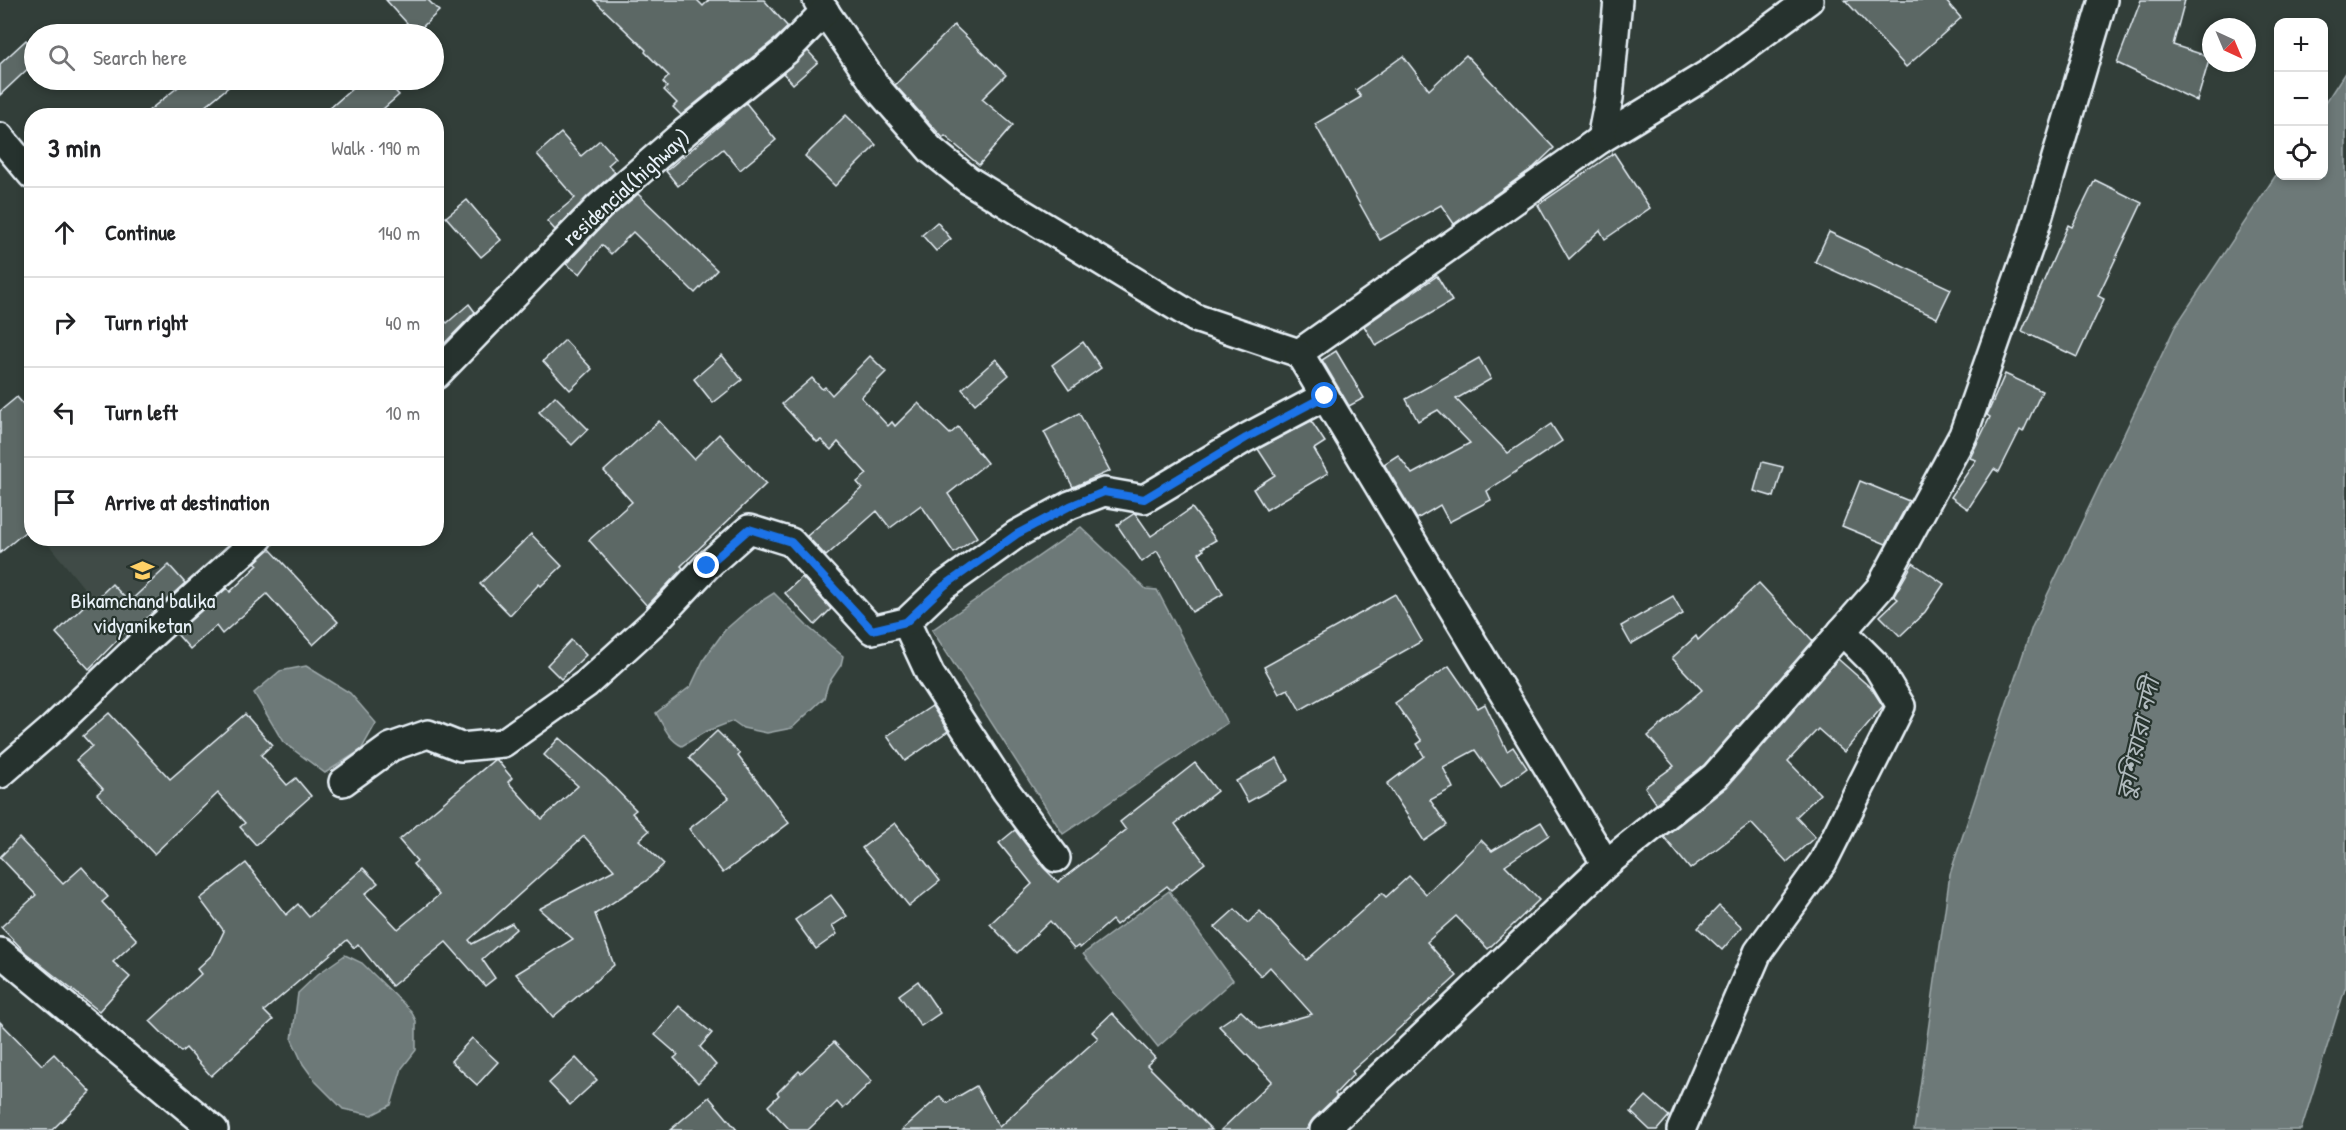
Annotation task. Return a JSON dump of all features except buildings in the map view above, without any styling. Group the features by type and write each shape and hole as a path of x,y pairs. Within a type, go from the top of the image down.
{"street":[{"path":"1601,140 1610,98 1618,0"},
{"path":"1299,353 1601,140 1708,74 1809,0"},
{"path":"1324,1130 1606,864 1715,776 1880,588 1963,435 2032,238 2103,0"},
{"path":"821,5 878,89 931,150 968,180 1195,318 1299,353 1606,864"},
{"name":"residencial(highway)","path":"444,367 599,207 685,132 786,51 821,5"},
{"path":"0,136 24,165"},
{"path":"343,782 391,747 428,734 461,747 503,743 586,684 655,621 707,566 749,529 791,542 872,630 906,622 944,586 1017,534 1052,515 1104,492 1144,499 1246,438 1325,396"},
{"path":"0,774 250,546"},
{"path":"906,622 936,684 1006,791 1056,858"},
{"path":"1681,1130 1758,952 1823,862 1901,706 1877,666 1842,631"},
{"path":"0,952 214,1130"}],"shaded area":[{"name":"Bikamchand balika vidyaniketan","path":"50,546 245,546 134,645"}],"water":[{"name":"কুশিয়ারা নদী","path":"2346,71 2346,986 2301,1130 1914,1130 1950,874 2032,627 2175,327 2274,178 2274,180 2328,180 2328,99"},
{"path":"1081,527 1146,589 1157,590 1227,723 1063,834 932,630"},
{"path":"774,593 807,626 843,656 841,665 828,684 824,698 792,728 767,733 743,728 733,721 705,732 682,746 677,743 667,732 656,713 691,686 704,659 725,630 749,609"},
{"path":"306,666 350,693 376,723 361,750 325,773 283,742 254,693 280,671"},
{"path":"1169,891 1233,980 1158,1047 1083,954"},
{"path":"345,955 362,963 411,1011 416,1021 416,1050 402,1068 391,1105 372,1115 343,1109 316,1082 303,1064 292,1040 298,993 318,974"}],"place":[{"name":"Bikamchand balika vidyaniketan","path":"143,571"}],"route":[{"path":"707,566 749,529 791,542 872,630 906,622 944,586 1017,534 1070,506 1104,492 1144,499 1246,438 1325,396"}]}
